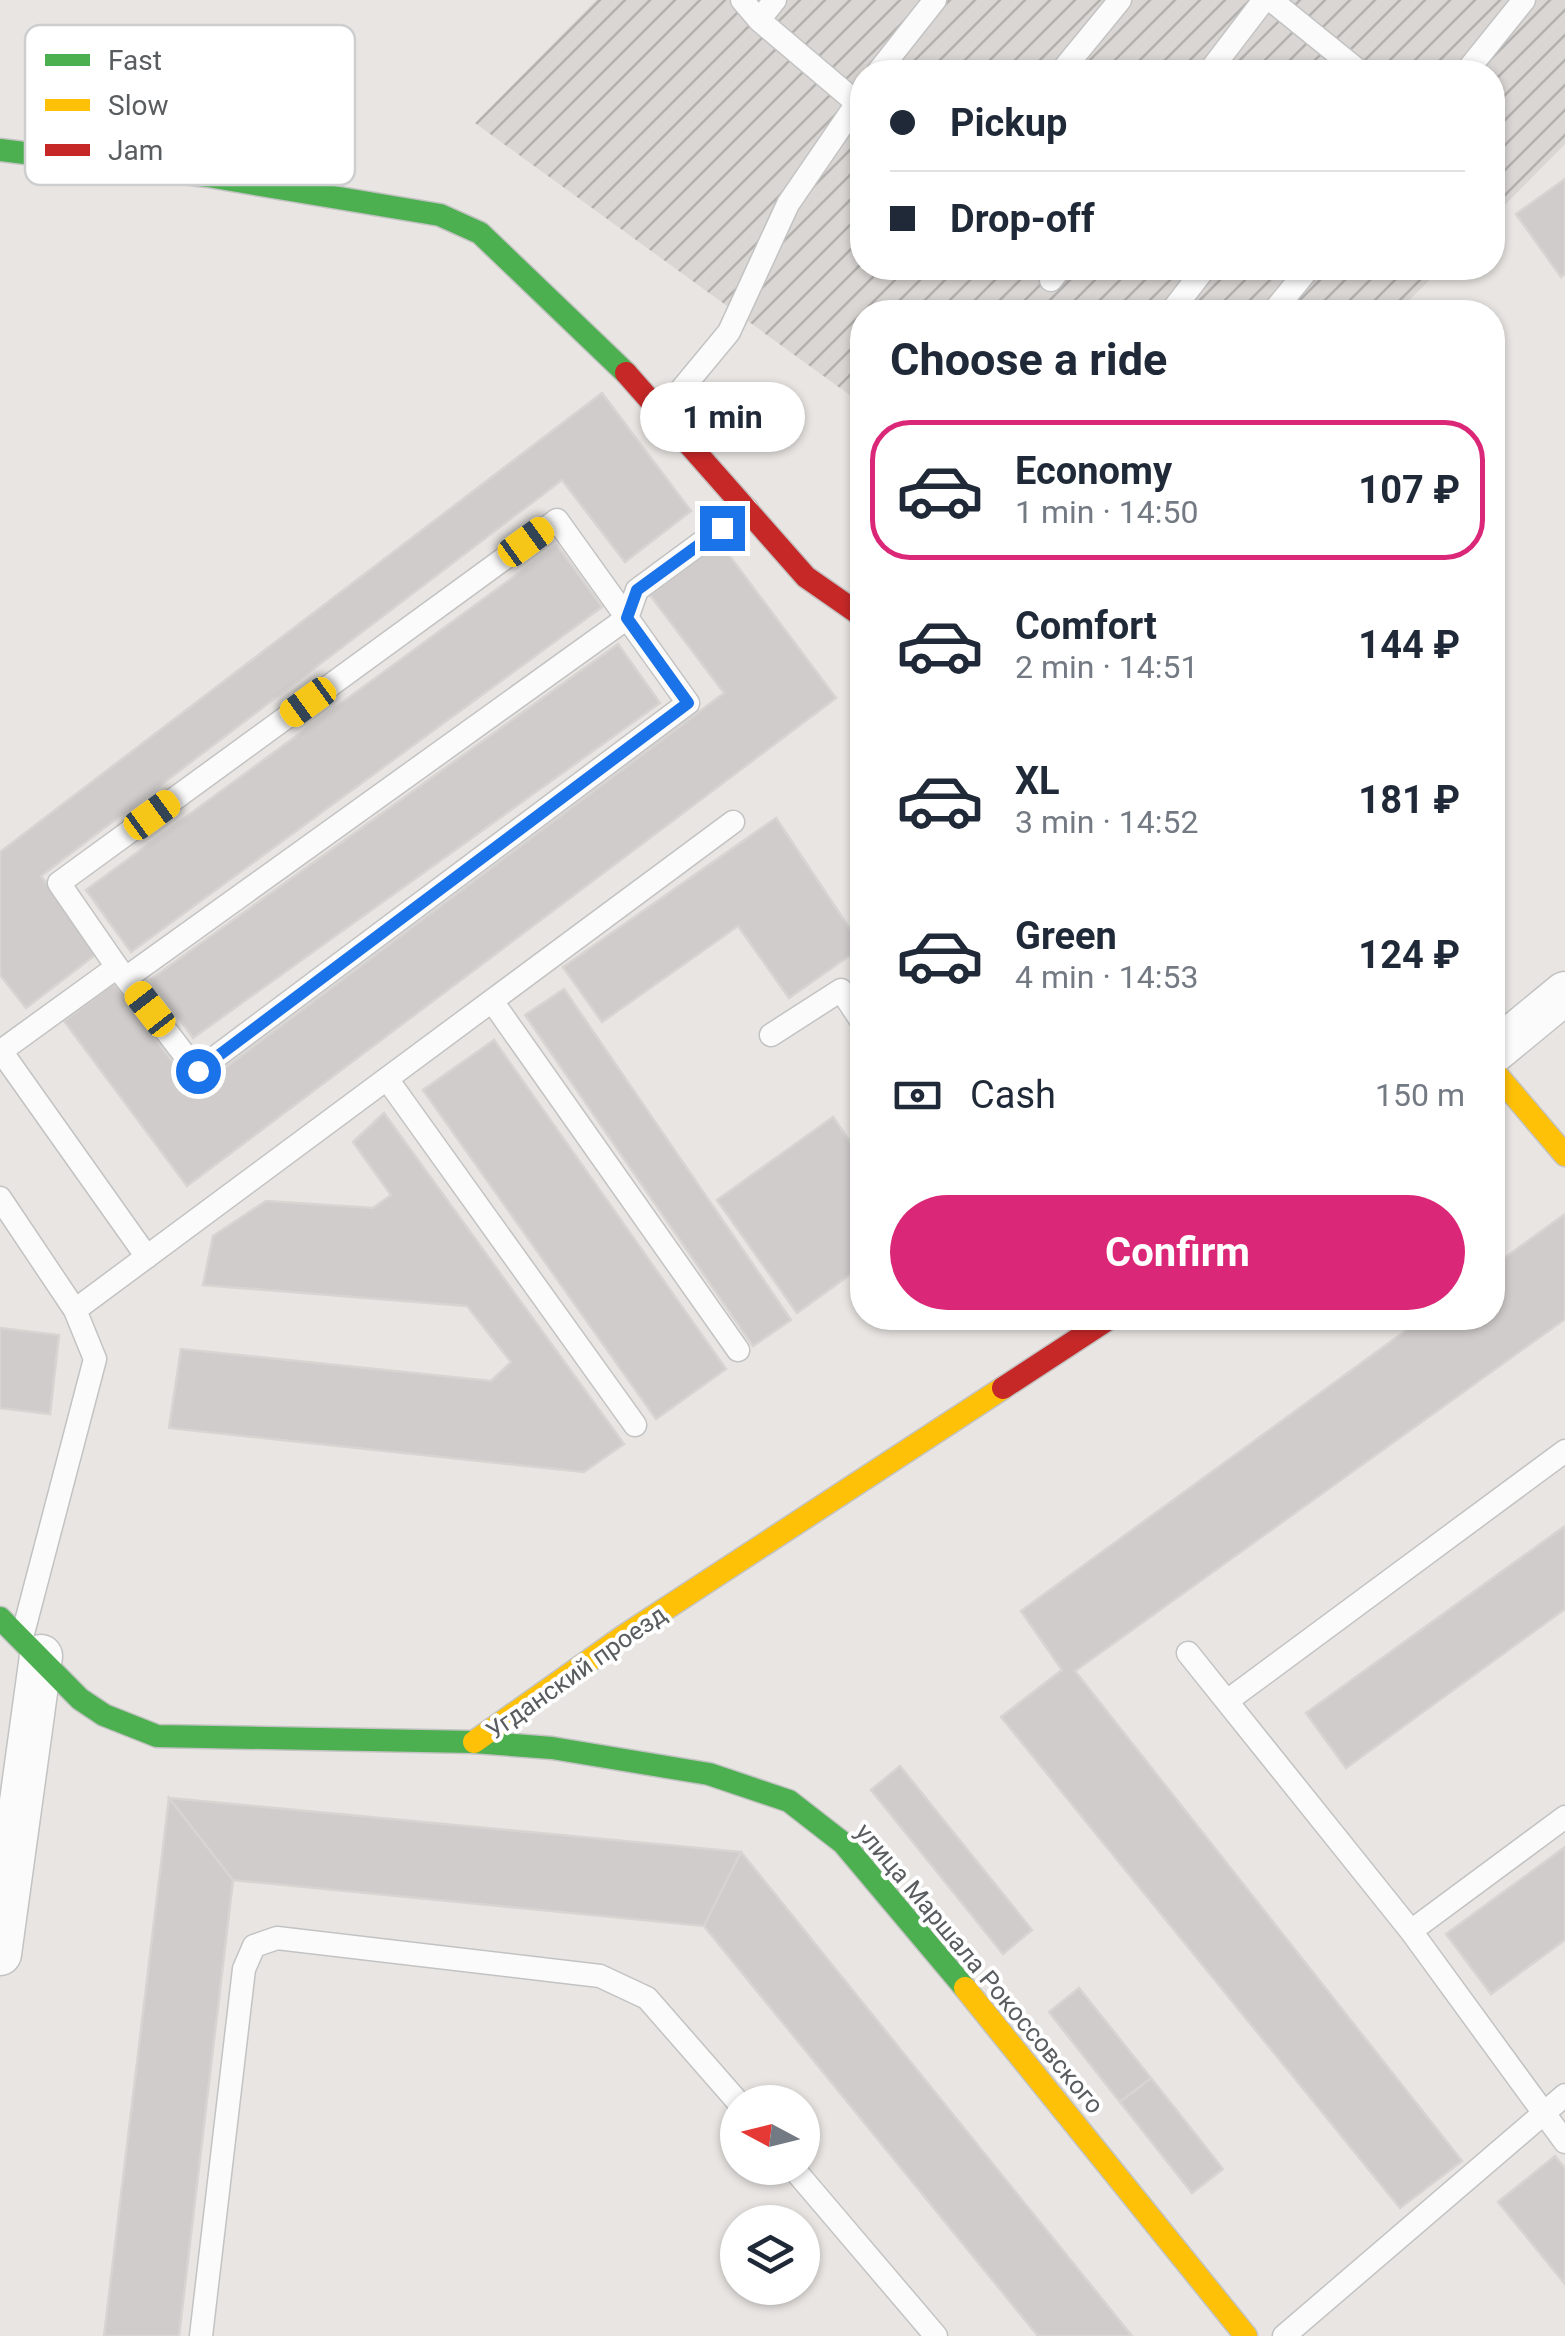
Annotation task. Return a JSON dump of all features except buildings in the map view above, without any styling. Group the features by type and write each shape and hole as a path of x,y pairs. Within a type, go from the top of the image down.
{"street":[{"path":"0,150 25,153"},
{"path":"262,185 440,215 480,232 662,413 806,576 850,607"},
{"path":"1505,1043 1565,993"},
{"path":"1505,1084 1565,1155"},
{"name":"Угданский проезд","path":"0,1618 32,1646 80,1699 104,1715 157,1736 474,1742 624,1636 1093,1330"},
{"path":"0,1954 32,1646"},
{"name":"улица Маршала Рокоссовского","path":"474,1742 572,1751 710,1774 789,1801 843,1842 888,1893 1236,2333"}],"lane":[{"path":"742,0 759,20 850,92"},
{"path":"759,20 775,0"},
{"path":"888,60 935,0"},
{"path":"1072,60 1120,0"},
{"path":"1219,60 1268,0 1343,60"},
{"path":"1476,60 1524,0"},
{"path":"662,413 729,332 788,204 850,114"},
{"path":"1181,300 1196,280"},
{"path":"1283,300 1299,280"},
{"path":"147,1257 0,1050 121,973 627,618 637,590 747,510"},
{"path":"556,520 688,703 198,1071 121,973 59,883 556,520"},
{"path":"76,1310 733,822"},
{"path":"771,1034 841,990 850,1004"},
{"path":"492,1001 738,1350"},
{"path":"387,1078 635,1425"},
{"path":"0,1198 76,1310 94,1358 32,1646"},
{"path":"1075,1330 1081,1338"},
{"path":"1227,1701 1565,1451"},
{"path":"1188,1652 1410,1931 1565,2142"},
{"path":"1410,1931 1565,1817"},
{"path":"201,2336 244,1969 254,1946 277,1938 600,1976 647,1998 723,2085"},
{"path":"1284,2336 1565,2095"},
{"path":"807,2185 936,2336"}],"shaded area":[{"path":"596,0 1565,0 1565,144 1505,205 1505,60 850,60 850,280 1430,280 1409,300 850,300 850,395 475,123"}],"traffic: fast":[{"path":"0,150 25,153"},
{"path":"262,185 440,215 480,233 626,373"},
{"path":"0,1618 80,1699 104,1715 157,1736 474,1742 552,1748 709,1774 789,1801 843,1843 965,1988"}],"traffic: slow":[{"path":"1505,1084 1565,1155"},
{"path":"474,1742 624,1636 1003,1388"},
{"path":"965,1988 1246,2336"}],"traffic: jam":[{"path":"626,373 806,577 850,608"},
{"path":"1003,1388 1092,1330"}],"route":[{"path":"198,1071 688,703 627,618 637,590 722,528"}]}
